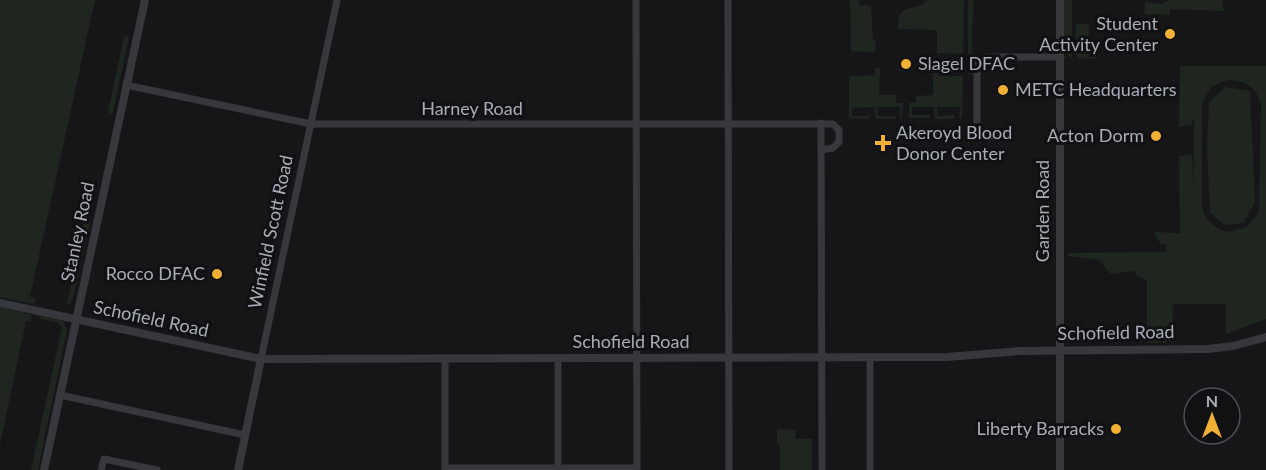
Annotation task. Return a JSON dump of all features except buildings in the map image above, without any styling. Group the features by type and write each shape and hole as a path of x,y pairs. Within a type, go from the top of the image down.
{"street":[{"name":"Stanley Road","path":"44,470 145,0"},
{"name":"Winfield Scott Road","path":"238,470 337,0"},
{"path":"445,359 445,469 637,469 636,0"},
{"path":"728,0 729,470"},
{"name":"Garden Road","path":"1060,0 1060,470"},
{"path":"977,122 977,68 980,60 987,57 1061,57"},
{"name":"Harney Road","path":"126,86 311,124 821,123"},
{"path":"821,150 833,148 839,142 837,126 821,123 821,150 822,358 822,470"},
{"name":"Schofield Road","path":"0,303 261,359 947,357 1021,351 1224,348 1266,337"},
{"path":"870,358 870,470"},
{"path":"558,359 558,469"},
{"path":"60,395 245,435"},
{"path":"101,470 104,459 157,470"}],"shaded area":[{"path":"0,0 95,0 30,297 37,299 33,304 0,297"},
{"path":"850,0 859,0 859,5 871,6 873,40 876,40 875,52 851,51"},
{"path":"928,0 964,0 963,54 937,53 937,30 898,29 898,20 903,11"},
{"path":"968,0 974,0 973,74 968,75"},
{"path":"1063,0 1072,0 1072,58 1064,50"},
{"path":"1170,0 1222,0 1226,11 1170,9 1170,15 1144,14 1145,2 1161,4"},
{"path":"1076,24 1089,24 1089,57 1097,57 1097,59 1078,58"},
{"path":"126,35 129,37 113,113 110,114 108,111"},
{"path":"1180,66 1266,66 1266,319 1226,334 1226,304 1173,304 1172,342 1147,343 1147,280 1138,277 1134,271 1111,274 1099,260 1068,256 1069,253 1166,252 1167,245 1160,243 1154,232 1180,233 1179,156 1192,154 1194,186 1194,115 1192,125 1179,127","holes":["1227,80 1233,80 1253,89 1261,104 1259,213 1246,227 1228,232 1220,230 1204,215 1202,204 1202,104 1211,87"]},
{"path":"875,68 880,68 879,95 896,95 896,103 903,103 902,119 900,118 900,107 877,107 878,116 896,116 895,119 876,119 874,107 852,108 852,116 870,116 869,119 849,118 849,76 875,75"},
{"path":"933,68 937,68 938,76 963,76 962,119 959,118 960,107 937,107 937,116 955,115 954,119 935,119 934,107 912,107 912,115 930,115 930,118 909,118 909,103 916,103 916,96 933,95"},
{"path":"1225,87 1250,91 1255,202 1244,223 1225,225 1210,213 1207,148 1209,102"},
{"path":"84,221 90,222 70,305 67,304"},
{"path":"0,307 32,315 31,321 26,321 0,445"},
{"path":"41,316 63,321 67,330 38,470 31,470 62,327 57,322 40,319"},
{"path":"777,429 796,430 795,439 812,439 812,470 780,470"}],"place":[{"name":"Student Activity Center","path":"1170,34"},
{"name":"Slagel DFAC","path":"906,64"},
{"name":"METC Headquarters","path":"1003,90"},
{"name":"Acton Dorm","path":"1156,136"},
{"name":"Akeroyd Blood Donor Center","path":"883,143"},
{"name":"Rocco DFAC","path":"217,274"},
{"name":"Liberty Barracks","path":"1116,429"}]}
